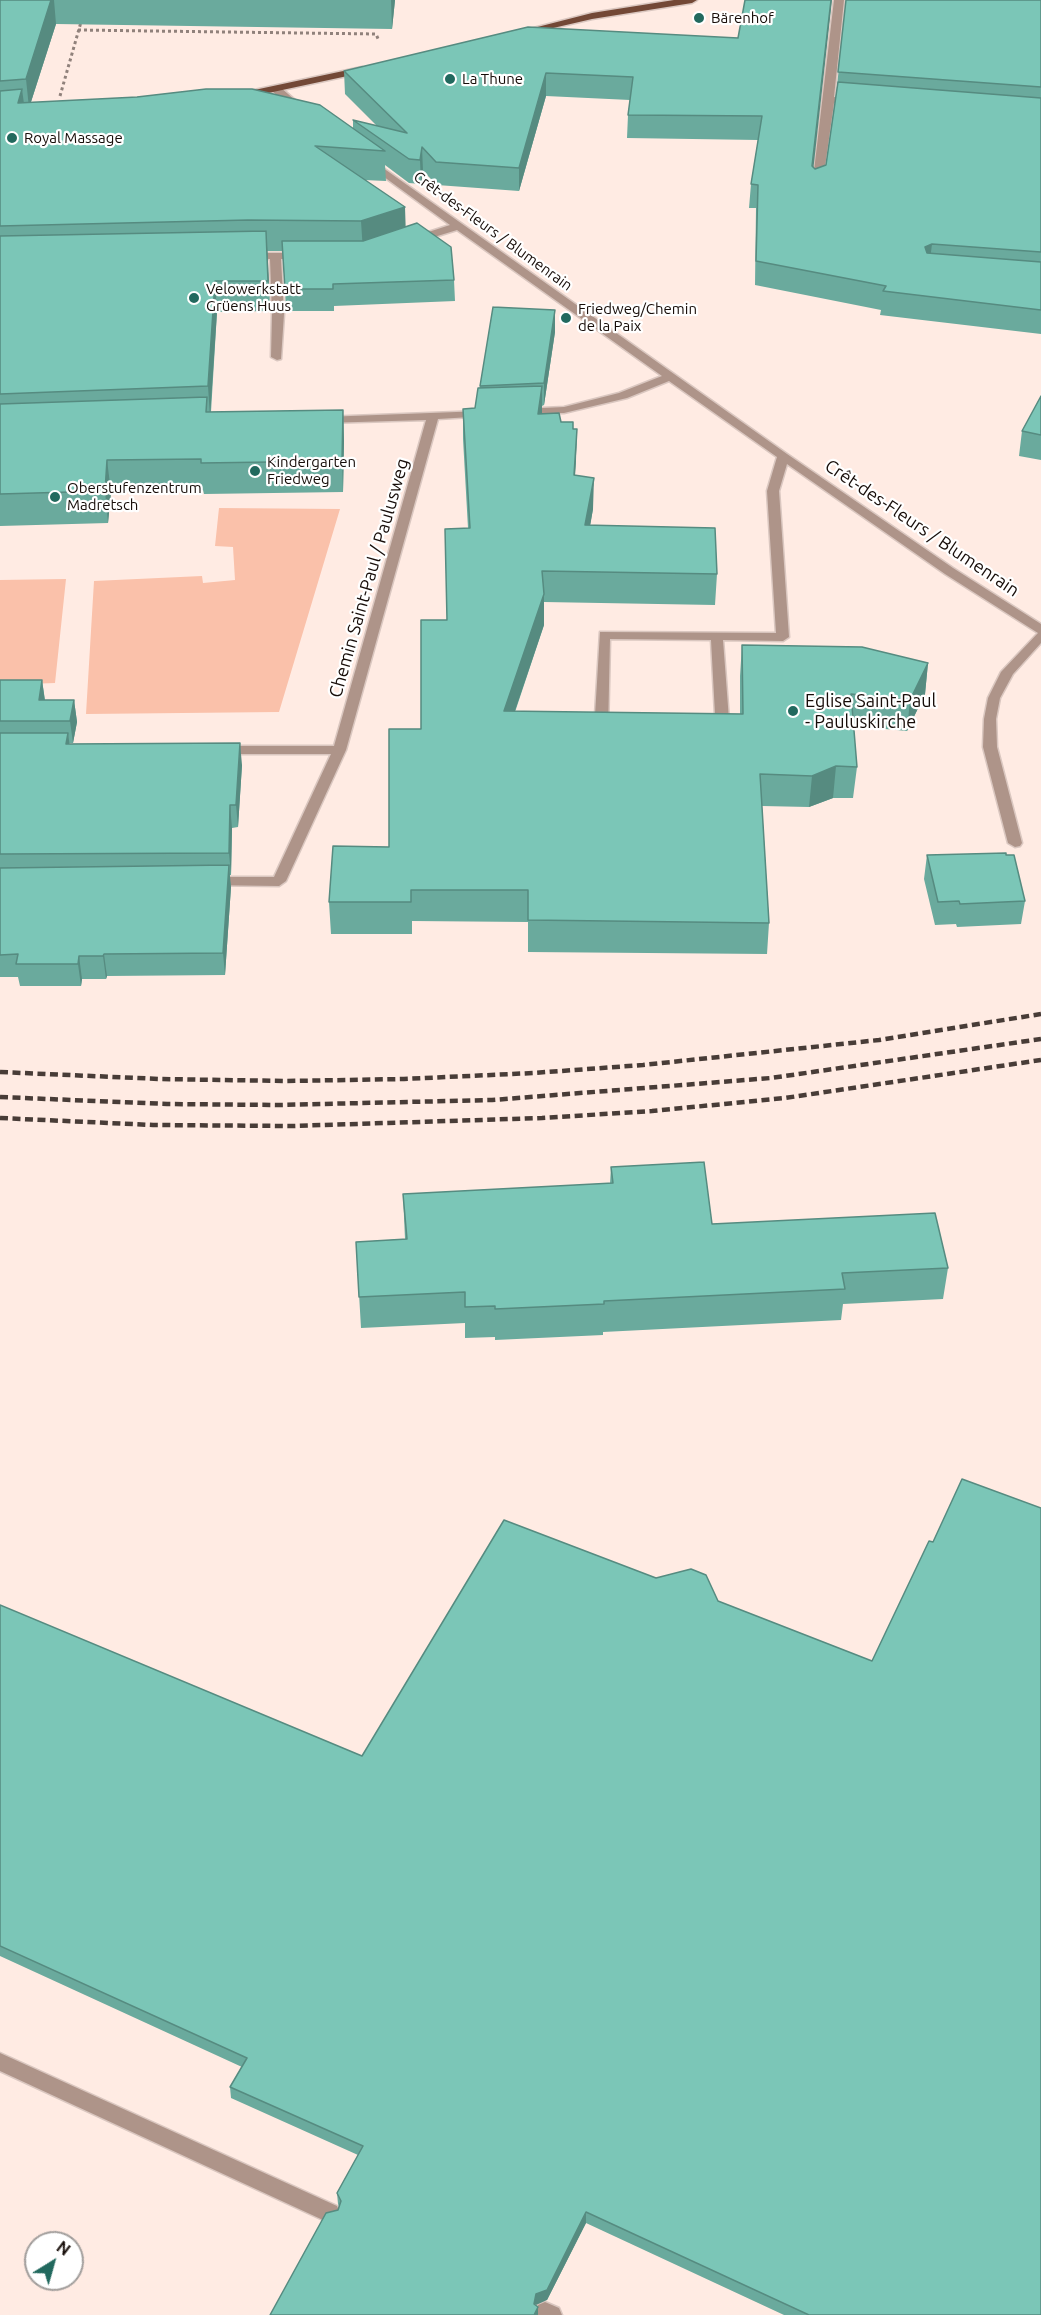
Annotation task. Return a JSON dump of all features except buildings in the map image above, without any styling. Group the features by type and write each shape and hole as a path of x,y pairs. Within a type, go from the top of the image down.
{"main road":[{"path":"509,36 592,16 692,0"},
{"path":"234,97 369,68"}],"street":[{"path":"817,188 829,100 838,0"},
{"path":"276,89 309,118"},
{"path":"829,100 864,103"},
{"name":"Crêt-des-Fleurs / Blumenrain","path":"355,151 457,226 949,572 1041,630"},
{"path":"408,243 457,226"},
{"path":"238,256 320,257"},
{"path":"275,256 278,314 277,357"},
{"path":"316,420 564,410 622,396 672,376"},
{"name":"Chemin Saint-Paul / Paulusweg","path":"198,882 279,881 339,750 433,416"},
{"path":"600,732 604,636 783,637 773,491 783,456"},
{"path":"1015,843 990,747 990,719 994,698 1007,672 1041,636"},
{"path":"717,638 723,741"},
{"path":"210,750 339,750"},
{"path":"0,2062 330,2213"}],"path":[{"path":"60,96 81,20"},
{"path":"78,30 376,34 382,47"}],"shaded area":[{"path":"219,508 340,509 279,712 86,714 94,581 202,576 203,583 235,580 233,547 215,546"},
{"path":"66,579 55,683 0,685 0,580"}],"railway":[{"path":"0,1072 160,1079 287,1081 404,1079 533,1073 643,1065 879,1040 1041,1014"},
{"path":"0,1097 167,1104 278,1105 492,1100 771,1078 1041,1039"},
{"path":"0,1118 153,1125 292,1126 542,1118 652,1111 785,1098 1041,1060"}],"place":[{"name":"Bärenhof","path":"699,18"},
{"name":"La Thune","path":"450,79"},
{"name":"Royal Massage","path":"12,138"},
{"name":"Velowerkstatt Grüens Huus","path":"194,298"},
{"name":"Friedweg/Chemin de la Paix","path":"566,318"},
{"name":"Kindergarten Friedweg","path":"255,471"},
{"name":"Oberstufenzentrum Madretsch","path":"55,497"},
{"name":"Eglise Saint-Paul - Pauluskirche","path":"793,711"}]}
